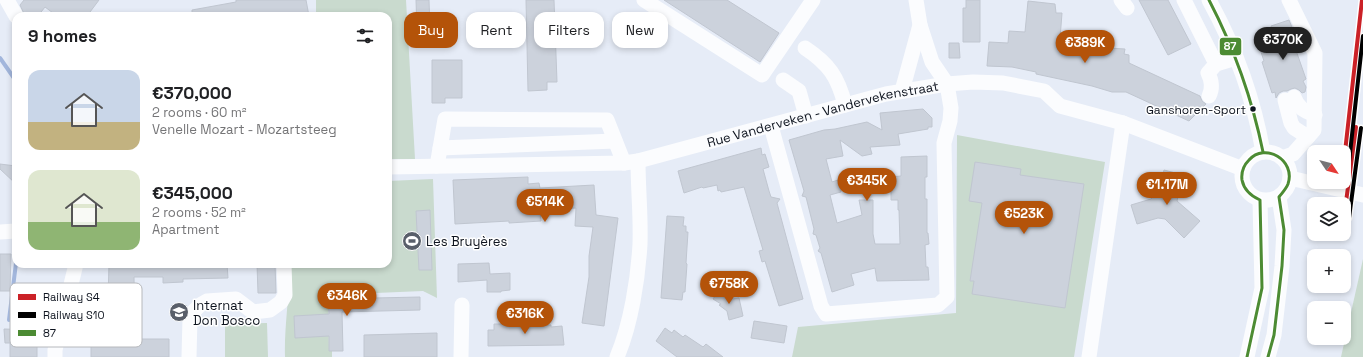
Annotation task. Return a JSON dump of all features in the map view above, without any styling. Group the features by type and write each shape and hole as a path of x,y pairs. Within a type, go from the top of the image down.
{"street":[{"path":"7,0 14,12"},
{"path":"644,0 762,75 813,0"},
{"path":"771,126 821,306 826,314 938,305 947,297 944,143 950,121 951,108 947,84 932,62 920,26 916,0"},
{"path":"1184,0 1216,64"},
{"path":"1209,0 1236,58 1255,117 1262,152"},
{"path":"1282,158 1293,154 1314,130 1315,114 1315,53 1289,0"},
{"path":"902,91 920,26"},
{"path":"805,48 827,66 834,75 840,87 845,105"},
{"path":"1209,96 1212,90 1212,85 1208,73 1216,64 1236,58"},
{"path":"783,80 799,91 806,116"},
{"name":"Rue Vanderveken - Vandervekenstraat","path":"392,168 631,162 902,91 947,84 973,82 1003,83 1044,91 1060,106 1123,123 1243,168"},
{"path":"1308,137 1294,128 1291,123 1287,104 1289,98 1301,108 1315,114"},
{"path":"437,166 445,119 608,120 616,141 631,162 640,243 636,281 625,339 617,357"},
{"path":"1089,357 1123,123"},
{"path":"440,148 616,141"},
{"path":"1262,152 1274,153 1282,158 1289,170 1290,178 1287,189 1279,197 1267,201 1260,200 1244,188 1242,182 1243,168 1247,161 1254,155 1262,152"},
{"path":"1290,178 1363,195"},
{"path":"1268,357 1274,335 1282,266 1284,230 1279,197"},
{"path":"1247,357 1262,288 1260,200"},
{"path":"0,232 12,231"},
{"path":"71,283 74,268"},
{"path":"189,357 190,318 194,311 207,301 236,299 253,312 270,310 281,302 285,295 284,268"},
{"path":"462,305 462,357"},
{"path":"55,357 56,347"}],"green space":[{"path":"316,0 406,0 407,12 404,12 404,48 409,48 415,159 392,159 392,12 316,12"},
{"path":"957,135 1105,162 1074,357 792,357 798,327 956,313"},
{"name":"Les Bruyères","path":"433,179 437,298 423,291 328,295 329,351 332,351 332,357 285,357 289,268 392,268 392,181"},
{"path":"1363,259 1363,357 1341,357 1344,345 1351,345 1351,312"},
{"path":"267,323 268,357 225,357 225,324"}],"building":[{"path":"24,0 99,0 90,12 52,12 45,7 41,12 23,12 20,5"},
{"path":"236,0 306,0 308,12 192,12 192,10 236,2"},
{"path":"416,0 429,0 429,12 416,12"},
{"path":"526,0 554,0 554,12 534,12 534,48 556,48 557,82 547,82 547,90 528,91"},
{"path":"664,0 727,0 779,33 760,62"},
{"path":"966,0 980,0 980,42 963,42 963,8 966,8"},
{"path":"1139,0 1168,0 1191,44 1168,55"},
{"path":"1028,1 1055,4 1056,13 1062,13 1060,39 1084,41 1084,50 1108,52 1108,48 1125,49 1124,54 1129,55 1129,63 1200,96 1202,101 1206,104 1189,121 1126,92 1112,92 1012,67 987,66 989,42 1008,43 1009,31 1025,32"},
{"path":"1289,20 1296,37 1292,39 1306,79 1303,81 1306,87 1305,92 1302,93 1295,88 1279,93 1276,98 1275,92 1272,93 1262,62 1264,61 1260,49 1277,44 1271,26"},
{"path":"949,43 959,43 960,58 949,58"},
{"path":"432,60 462,60 462,98 445,98 445,103 432,103"},
{"path":"923,109 932,118 932,127 898,134 900,145 870,147 872,154 862,156 840,140 843,156 826,159 832,182 838,180 841,192 830,195 837,223 862,215 859,200 873,200 873,234 875,244 900,244 898,200 891,200 891,177 901,176 901,157 927,156 925,199 927,199 927,233 929,244 925,245 926,267 928,267 929,280 877,281 875,268 851,274 854,285 832,292 821,253 818,251 820,248 816,235 813,234 814,229 806,197 802,196 804,191 789,140 824,130 867,122 882,130 880,113"},
{"path":"761,148 762,155 765,154 769,167 763,169 771,197 780,199 777,203 803,299 779,306 765,261 762,262 759,251 763,250 744,187 721,192 720,190 718,191 717,185 702,187 684,193 678,171"},
{"path":"975,162 1021,169 1020,175 1084,184 1065,308 972,294 974,281 970,281 982,203 969,201"},
{"path":"0,164 12,166 12,180 0,169"},
{"path":"1164,170 1183,175 1177,201 1200,221 1184,238 1165,219 1158,218 1137,224 1131,205 1151,199 1159,191"},
{"path":"528,177 528,184 539,183 540,188 594,185 596,215 618,218 604,326 582,323 589,277 589,256 593,227 575,226 576,208 540,210 541,221 455,224 453,180"},
{"path":"430,210 432,270 419,270 416,211"},
{"path":"667,216 684,217 683,226 686,226 686,232 688,232 685,292 683,292 682,300 661,298"},
{"path":"0,254 11,254 10,291 0,291"},
{"path":"489,263 490,274 510,273 510,290 501,292 487,292 487,280 458,282 458,264"},
{"path":"109,268 227,268 228,278 183,279 183,282 163,283 163,277 134,277 134,283 108,283"},
{"path":"257,268 275,268 276,293 258,293"},
{"path":"720,289 733,299 739,298 743,316 729,320 727,311 719,305 721,304 713,299"},
{"path":"420,297 420,310 342,312 343,351 329,351 329,336 295,338 294,316 329,314 328,299"},
{"path":"754,321 787,326 784,343 751,338"},
{"path":"494,324 543,324 551,325 551,327 562,326 564,345 488,346 488,330 494,330"},
{"path":"665,328 672,333 674,330 683,337 685,335 703,347 706,344 723,357 677,357 656,341"},
{"path":"4,329 10,329 10,343 5,343"},
{"path":"437,333 437,357 364,357 364,335"},
{"path":"142,339 169,339 169,357 91,357 91,347 142,347"},
{"path":"10,347 37,347 37,357 10,357"}],"waterway":[{"path":"0,58 12,75"},
{"path":"14,283 15,268"},
{"path":"9,320 10,312"}],"rail line":[{"name":"S4","path":"1346,145 1362,0"},
{"name":"S10","path":"1351,145 1363,36"},
{"name":"S4","path":"1347,197 1356,127"},
{"name":"S10","path":"1351,203 1361,128"}],"transit line":[{"name":"87","path":"1209,0 1234,55 1248,93 1263,152"},
{"name":"87","path":"1247,357 1262,288 1260,200 1246,190 1243,184 1242,174 1243,169 1249,160 1256,155 1270,153 1278,156 1283,161 1288,168 1289,175 1288,184 1279,197 1284,230 1282,266 1274,335 1268,357"}],"place":[{"name":"Ganshoren-Sport","path":"1253,109"},
{"name":"Les Bruyères","path":"412,241"},
{"name":"Internat Don Bosco","path":"179,312"}]}
